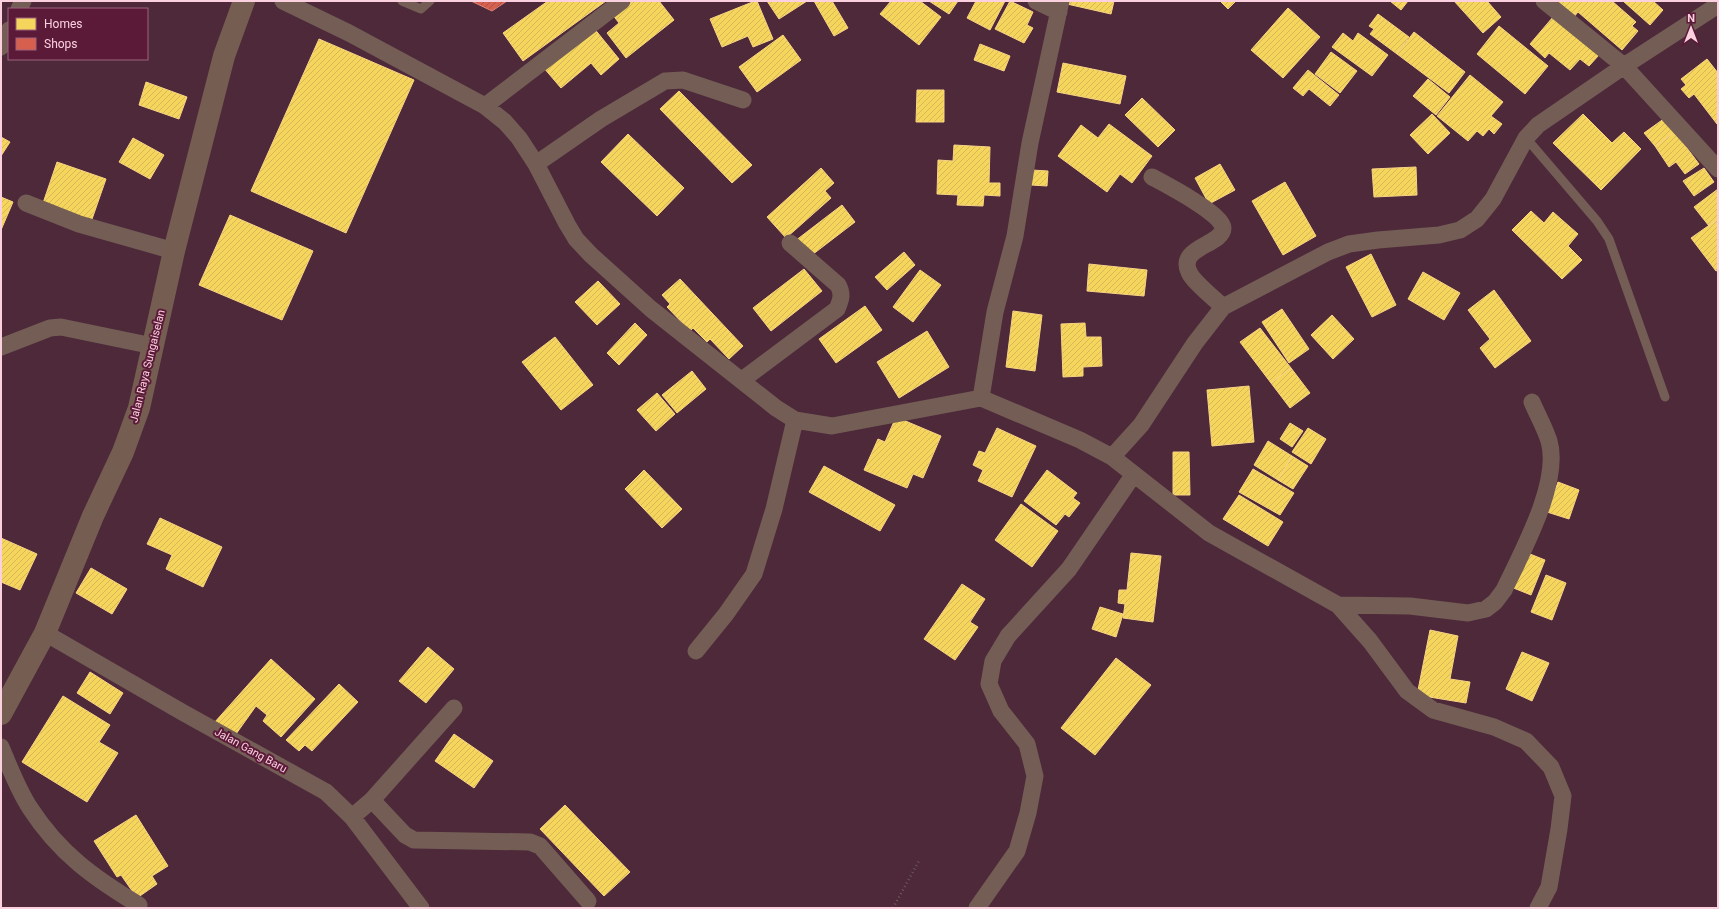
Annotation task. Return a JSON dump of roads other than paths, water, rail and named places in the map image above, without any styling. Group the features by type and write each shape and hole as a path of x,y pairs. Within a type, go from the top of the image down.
{"main road":[{"name":"Jalan Raya Sungaiselan","path":"1,714 45,634 93,516 123,452 139,408 174,251 224,56 244,1"}],"street":[{"path":"283,1 349,33 486,106 505,122 519,138 536,164 576,239 591,255 651,309 776,408 795,420 832,426 981,398 1080,440 1112,456 1209,533 1338,605 1370,641 1407,691 1433,710 1494,727 1526,741 1551,767 1563,796 1549,886 1538,908"},
{"path":"486,106 622,1"},
{"path":"981,398 995,312 1014,236 1030,144 1060,6 1036,1"},
{"path":"1544,1 1624,66 1718,169"},
{"path":"1112,456 1141,425 1195,343 1223,307 1328,252 1349,244 1439,234 1460,230 1477,219 1494,199 1526,138 1538,125 1624,66 1718,5"},
{"path":"1,47 8,32"},
{"path":"536,164 601,119 665,81 683,80 743,100"},
{"path":"1152,177 1196,202 1222,224 1223,230 1220,236 1199,247 1191,255 1187,263 1188,272 1223,307"},
{"path":"26,204 79,224 174,251"},
{"path":"742,380 837,309 842,298 838,285 790,243"},
{"path":"1,347 50,328 61,327 153,346"},
{"path":"1338,605 1410,606 1468,613 1486,609 1495,602 1504,590 1546,494 1551,466 1549,441 1532,402"},
{"path":"696,651 726,614 754,574 774,509 795,420"},
{"path":"977,908 1017,851 1028,813 1036,776 1027,744 1001,711 989,684 993,661 1008,636 1069,570 1134,474"},
{"name":"Jalan Gang Baru","path":"45,634 326,792 352,817 422,908"},
{"path":"352,817 372,800 454,708"},
{"path":"1,747 29,808 49,835 76,862 107,885 139,905"},
{"path":"372,800 405,835 414,840 530,842 540,846 588,901"}],"lane":[{"path":"402,1 421,9 430,1"},
{"path":"1526,138 1597,221 1609,239 1665,397"}]}
